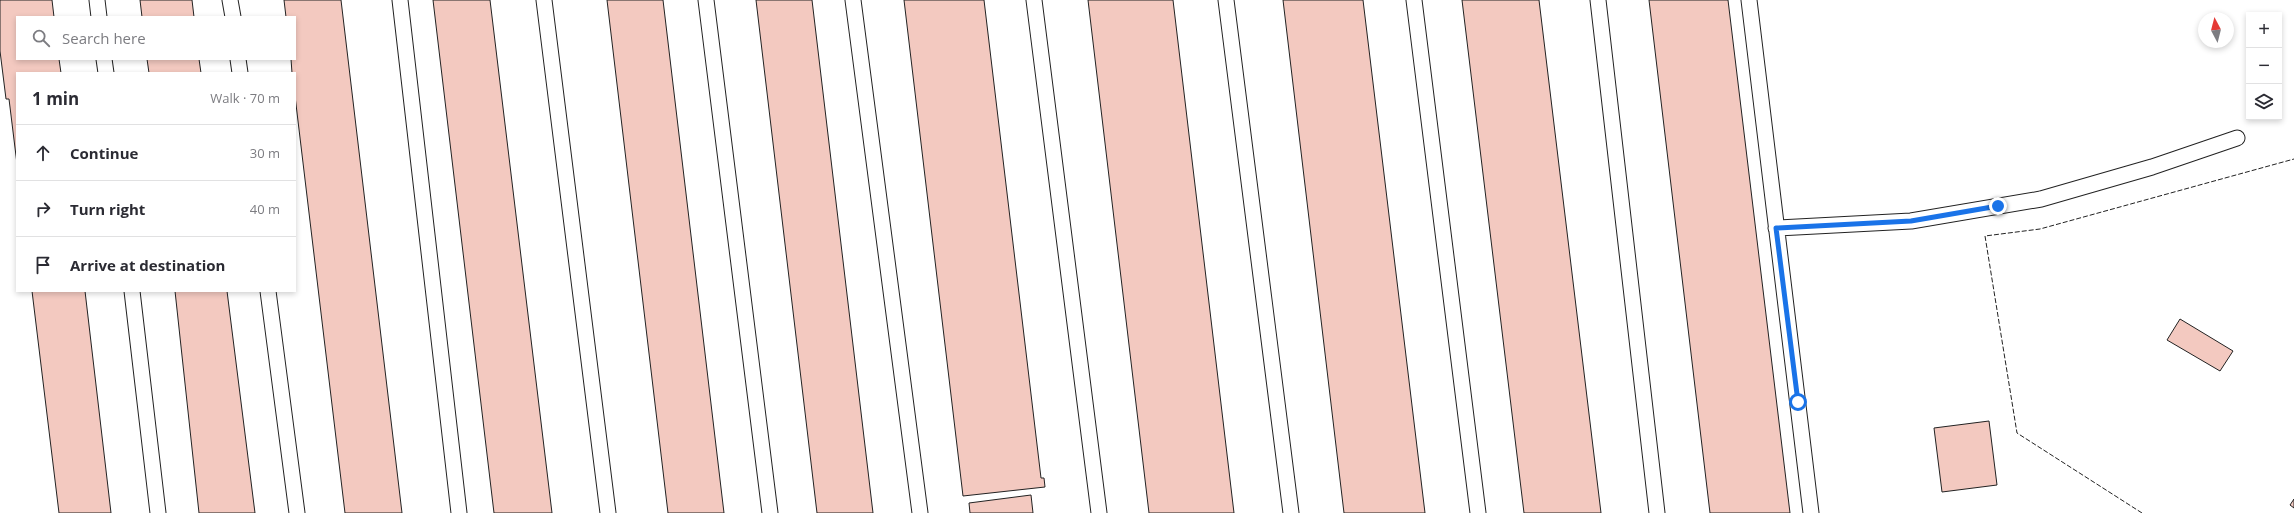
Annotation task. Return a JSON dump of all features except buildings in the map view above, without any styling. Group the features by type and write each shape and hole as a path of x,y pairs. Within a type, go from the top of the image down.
{"lane":[{"path":"97,0 99,16"},
{"path":"230,0 232,16"},
{"path":"400,0 459,513"},
{"path":"544,0 608,513"},
{"path":"706,0 770,513"},
{"path":"853,0 920,513"},
{"path":"1034,0 1099,513"},
{"path":"1226,0 1291,513"},
{"path":"1414,0 1478,513"},
{"path":"1598,0 1656,513"},
{"path":"1749,0 1811,513"},
{"path":"104,60 106,72"},
{"path":"238,60 240,72"},
{"path":"1776,228 1911,221 2041,199 2152,167 2237,138"},
{"path":"132,292 158,513"},
{"path":"268,292 297,513"}],"fence":[{"path":"2142,513 2017,433 1985,236 2040,229 2294,159"}],"route":[{"path":"1798,402 1776,228 1911,221 1998,206"}]}
